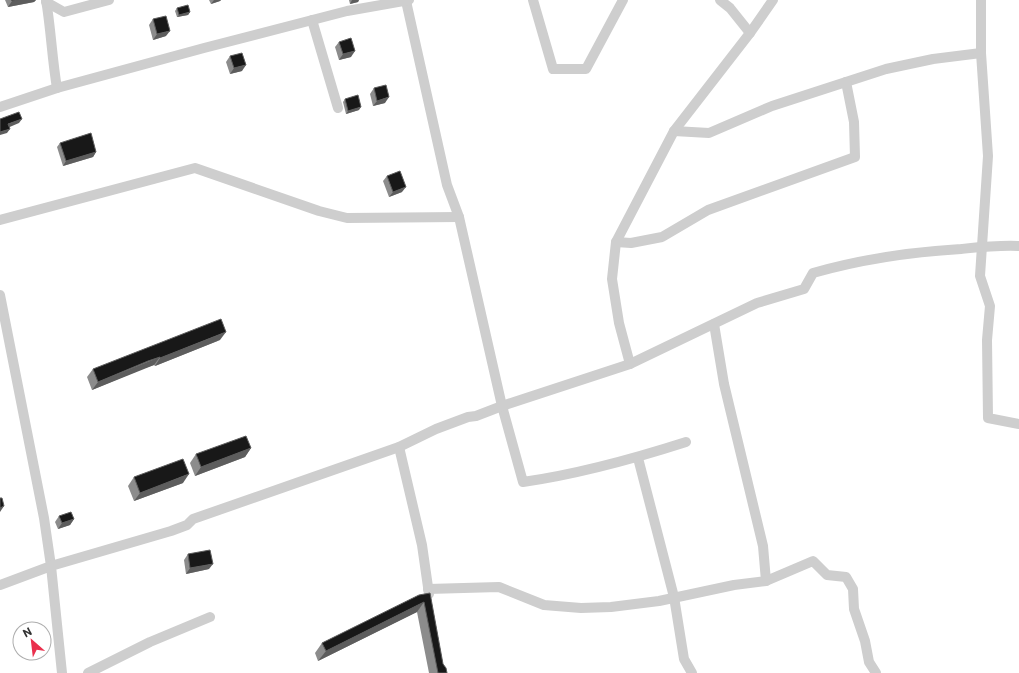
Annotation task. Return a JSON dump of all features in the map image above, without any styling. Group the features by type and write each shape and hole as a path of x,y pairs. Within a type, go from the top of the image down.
{"street":[{"path":"46,1 64,12 109,0"},
{"path":"0,107 57,88 312,20 348,11 408,0 447,185 459,217 502,406 523,482 562,477 638,458 686,442"},
{"path":"533,0 553,69 586,69 623,0"},
{"path":"720,0 730,8 750,33"},
{"path":"630,364 619,323 612,279 616,242 674,130 750,33 773,0"},
{"path":"981,0 982,53 988,156 980,276 990,306 987,340 988,418 1019,424"},
{"path":"46,1 51,27 53,62 57,88"},
{"path":"312,20 338,108"},
{"path":"674,130 709,133 772,106 886,69 933,59 982,53"},
{"path":"616,242 631,243 662,237 708,210 855,157 854,122 846,82"},
{"path":"0,220 195,168 319,211 347,218 459,217"},
{"path":"0,585 51,566 187,525 193,519 399,447 436,429 468,417 476,416 630,364 757,303 804,289 813,273 850,262 914,252 998,245 1019,246"},
{"path":"0,295 39,495 51,566 62,673"},
{"path":"714,324 724,384 763,546 766,581"},
{"path":"399,447 422,545 429,602"},
{"path":"638,458 674,597 684,659 692,673"},
{"path":"428,589 499,587 544,605 581,608 611,607 674,597 734,585 766,581 813,561 827,575 846,577 853,589 854,609 865,641 870,662 876,673"},
{"path":"88,673 150,642 210,617"}],"building":[{"path":"188,5 190,12 179,15 177,8"},
{"path":"166,16 170,31 157,34 153,19"},
{"path":"351,38 355,51 343,54 339,42"},
{"path":"242,53 246,65 234,68 230,56"},
{"path":"386,85 389,97 377,101 374,88"},
{"path":"358,95 361,107 348,111 345,99"},
{"path":"19,112 22,119 8,124 10,129 0,132 0,119"},
{"path":"91,133 96,152 66,161 60,143"},
{"path":"400,171 406,187 393,192 387,176"},
{"path":"221,319 226,332 160,358 148,361 98,382 93,369"},
{"path":"246,436 251,448 201,467 196,454"},
{"path":"183,459 189,474 140,493 134,477"},
{"path":"0,498 2,498 4,506 0,508"},
{"path":"71,512 74,519 62,523 59,516"},
{"path":"210,550 213,564 190,568 188,554"},
{"path":"430,593 443,664 447,673 438,673 424,602 326,651 322,643 419,595"}]}
